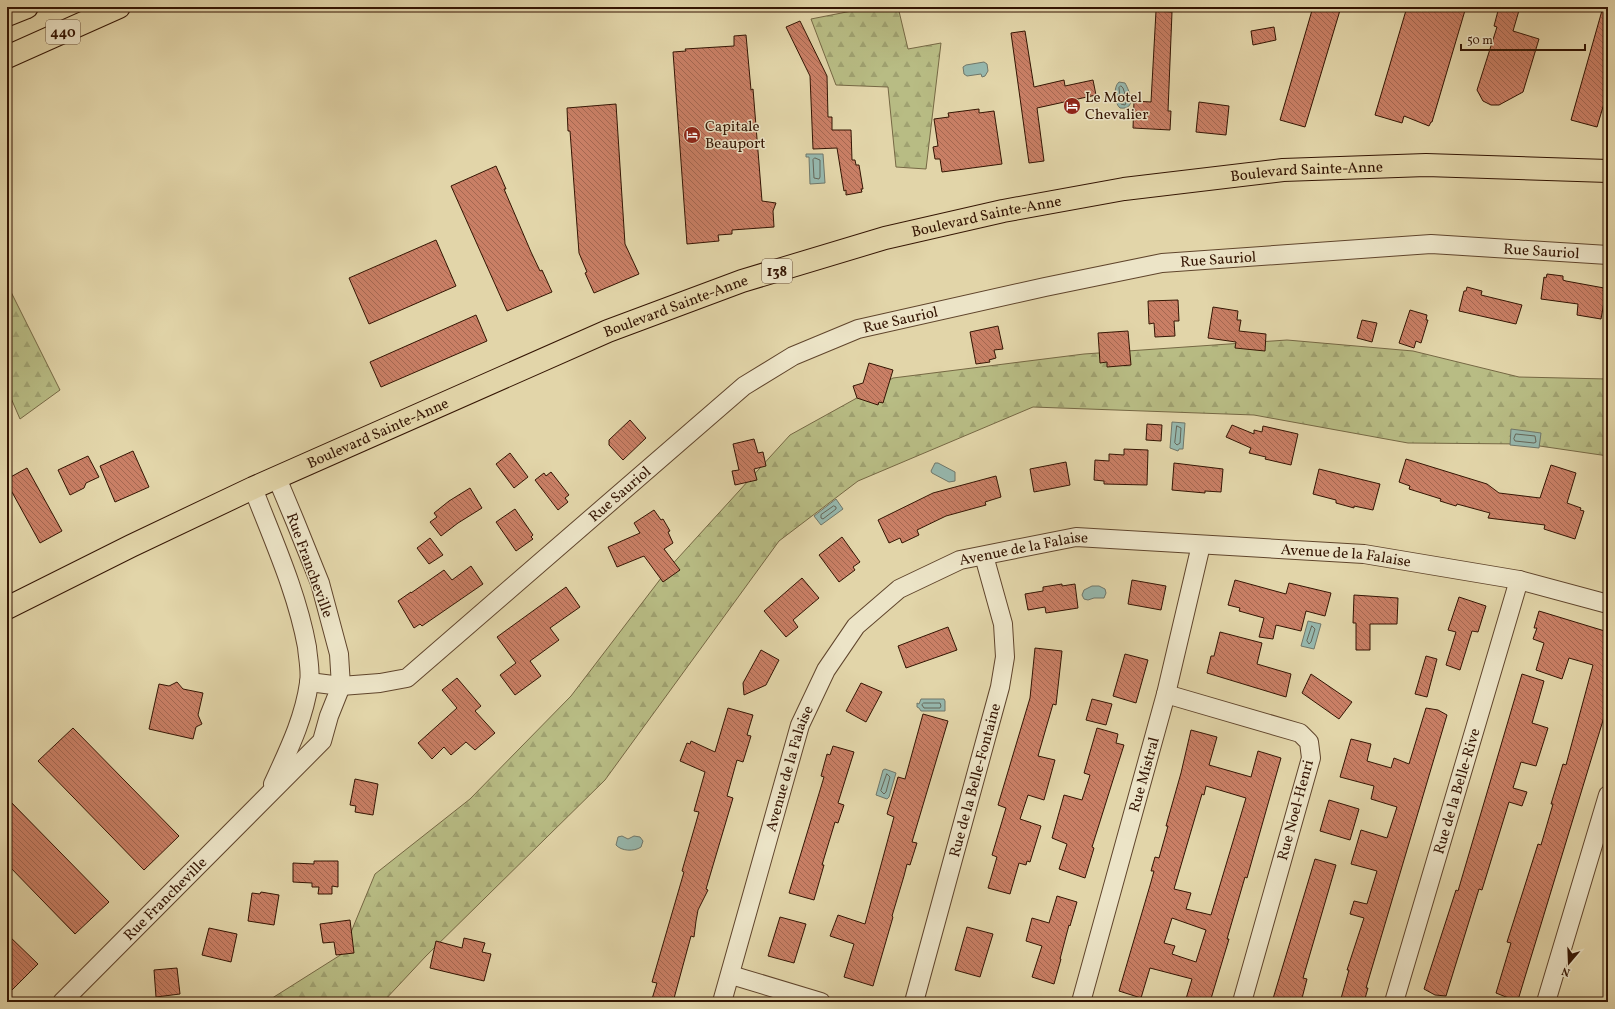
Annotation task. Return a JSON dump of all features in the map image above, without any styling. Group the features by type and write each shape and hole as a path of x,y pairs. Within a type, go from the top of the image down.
{"main road":[{"path":"7,15 27,7"},
{"name":"440","path":"7,57 119,7"},
{"name":"Boulevard Sainte-Anne","path":"7,608 131,546 253,488 608,331 735,284 885,238 1003,210 1124,189 1283,170 1426,165 1608,171"}],"street":[{"name":"Rue Sauriol","path":"309,682 341,686 380,683 407,678 744,386 793,356 858,329 999,296 1162,263 1431,244 1608,255"},
{"name":"Rue Francheville","path":"62,1002 322,741 329,716 341,686 339,654 320,583 277,478"},
{"name":"Rue Francheville","path":"253,488 294,593 304,632 309,660 309,682 299,726 268,795"},
{"name":"Avenue de la Falaise","path":"722,1002 731,975 800,725 826,670 856,626 899,589 960,560 1076,537 1364,554 1519,580 1608,604"},
{"name":"Rue Mistral","path":"1081,1002 1166,694 1201,545"},
{"name":"Rue de la Belle-Fontaine","path":"914,1002 998,693 1005,657 1003,624 984,556"},
{"name":"Rue de la Belle-Rive","path":"1394,1002 1519,580"},
{"name":"Rue Noel-Henri","path":"1166,694 1300,733 1309,742 1311,758 1242,1002"},
{"path":"1546,1002 1608,795"},
{"path":"731,975 821,1002"}],"green space":[{"path":"872,7 898,7 908,49 941,43 926,169 896,167 888,87 836,85 811,19"},
{"path":"7,284 60,390 20,419 7,389"},
{"path":"1287,340 1413,351 1519,377 1608,379 1608,456 1526,444 1408,443 1254,415 1033,407 858,481 779,541 605,780 426,956 383,1002 266,1002 342,954 375,874 470,799 571,696 668,569 790,435 893,378 1084,354"}],"water":[{"path":"984,62 987,64 988,71 985,76 982,77 981,74 967,76 964,74 963,67 966,65"},
{"path":"1119,82 1125,83 1130,95 1131,100 1129,106 1125,108 1120,108 1115,99 1115,91"},
{"path":"806,154 823,154 825,183 810,184 809,157 806,157"},
{"path":"1172,422 1185,423 1183,449 1179,449 1178,451 1170,448"},
{"path":"1511,429 1541,433 1539,448 1510,445"},
{"path":"935,463 938,463 955,472 955,481 949,482 932,473 931,471"},
{"path":"836,499 843,509 821,525 814,516"},
{"path":"1092,586 1099,586 1105,589 1106,593 1104,598 1084,599 1082,595 1084,590"},
{"path":"1308,621 1321,624 1314,649 1301,646"},
{"path":"921,699 944,699 945,711 921,711 917,707 917,703 919,704"},
{"path":"885,769 896,773 889,797 887,799 876,795 883,770"},
{"path":"622,836 628,839 634,836 640,837 643,841 641,847 631,850 621,849 616,845 618,837"}],"building":[{"path":"1313,7 1341,7 1305,127 1280,120"},
{"path":"1407,7 1466,7 1432,122 1429,126 1404,116 1402,123 1375,115"},
{"path":"1499,7 1520,7 1513,31 1539,39 1523,92 1499,105 1491,105 1483,101 1477,90 1497,27 1494,26"},
{"path":"1603,7 1608,7 1608,90 1597,127 1571,120"},
{"path":"1156,11 1172,12 1168,111 1171,111 1170,130 1133,128 1134,101 1151,102"},
{"path":"800,21 827,76 828,117 832,117 832,130 851,130 852,160 855,160 856,165 859,165 863,189 861,189 862,192 846,195 846,190 844,191 837,148 813,149 810,76 786,27"},
{"path":"1274,27 1276,40 1253,45 1251,31"},
{"path":"1025,31 1034,87 1064,80 1065,86 1093,80 1096,95 1037,108 1044,161 1029,163 1011,33"},
{"path":"746,35 751,90 753,89 762,201 776,203 773,211 774,227 732,230 732,234 718,235 719,241 687,244 673,52 686,51 685,49 734,46 734,36"},
{"path":"1199,102 1229,106 1226,135 1196,132"},
{"path":"616,104 625,244 639,274 594,293 585,273 587,272 579,253 567,108"},
{"path":"979,109 979,113 994,111 1002,164 942,172 940,159 935,159 933,147 938,146 934,119 949,117 948,113"},
{"path":"496,166 506,189 504,189 531,252 540,271 542,270 552,292 507,311 451,186"},
{"path":"436,240 456,286 369,324 349,278"},
{"path":"1547,274 1563,276 1563,280 1566,281 1604,288 1603,291 1606,291 1601,319 1577,315 1578,304 1541,299 1544,277 1546,278"},
{"path":"1467,287 1482,291 1481,295 1522,305 1516,324 1459,311 1464,291 1466,291"},
{"path":"1178,300 1179,321 1174,321 1175,336 1155,337 1154,323 1149,324 1148,301"},
{"path":"1213,307 1238,311 1237,320 1241,320 1239,331 1266,334 1265,351 1235,348 1236,342 1208,338"},
{"path":"1410,310 1427,315 1426,320 1428,320 1421,343 1416,341 1414,348 1399,343"},
{"path":"476,315 487,341 381,387 370,362"},
{"path":"1362,320 1377,323 1372,342 1357,338"},
{"path":"998,326 1003,349 994,350 996,358 989,360 990,362 976,364 970,332"},
{"path":"1128,331 1131,365 1107,367 1107,362 1100,363 1098,333"},
{"path":"869,363 893,370 883,403 879,402 878,405 857,398 853,386 863,383"},
{"path":"630,420 646,438 623,460 609,445 609,440"},
{"path":"1147,424 1162,425 1161,441 1146,440"},
{"path":"1232,425 1254,434 1254,430 1262,432 1263,426 1298,434 1291,465 1265,459 1266,457 1249,453 1251,448 1226,437"},
{"path":"754,439 758,453 763,452 766,466 754,469 757,480 735,485 732,471 739,470 733,444"},
{"path":"1124,449 1148,450 1147,485 1104,484 1104,481 1094,480 1095,460 1109,461 1109,454 1124,455"},
{"path":"133,451 149,487 115,502 100,466"},
{"path":"510,453 528,477 514,488 496,464"},
{"path":"88,456 99,477 86,483 84,488 70,495 58,470"},
{"path":"1406,459 1487,484 1499,493 1540,498 1551,465 1576,473 1567,503 1581,508 1580,510 1584,511 1575,539 1544,529 1545,525 1488,518 1490,513 1457,504 1456,506 1440,501 1441,499 1409,489 1410,486 1399,482"},
{"path":"1066,462 1070,485 1034,492 1030,469"},
{"path":"1174,463 1223,469 1221,492 1205,491 1205,493 1172,490"},
{"path":"27,468 62,531 40,543 7,483 7,479"},
{"path":"1319,469 1380,484 1373,510 1354,506 1354,508 1336,503 1336,500 1313,494"},
{"path":"551,472 569,495 565,498 568,502 558,510 535,480 544,473 546,476"},
{"path":"996,476 1001,497 985,502 986,505 946,516 917,530 919,535 902,543 900,538 889,543 878,520 933,493"},
{"path":"470,488 482,508 441,536 430,522 437,517 434,513 449,501"},
{"path":"515,509 533,535 531,537 533,539 516,551 496,522"},
{"path":"654,510 661,520 663,519 670,531 668,532 673,543 664,549 680,570 663,582 644,556 617,567 608,547 640,533 634,523"},
{"path":"842,537 860,562 853,567 855,570 839,582 819,555"},
{"path":"430,538 443,555 429,564 417,548"},
{"path":"471,566 483,584 422,626 420,624 414,628 398,601 444,570 452,580"},
{"path":"802,578 819,598 793,620 798,627 786,637 764,611"},
{"path":"1132,580 1166,586 1161,610 1128,604"},
{"path":"1235,580 1286,594 1289,583 1331,593 1325,616 1306,611 1301,631 1276,625 1273,639 1259,637 1264,618 1239,611 1240,608 1228,605"},
{"path":"1062,584 1062,586 1075,584 1078,608 1046,613 1045,607 1028,610 1025,594 1043,591 1043,587"},
{"path":"566,587 580,607 550,628 559,640 530,661 541,676 515,695 500,675 516,663 497,637"},
{"path":"1354,595 1398,598 1397,624 1370,624 1370,650 1356,650 1356,623 1353,623"},
{"path":"1459,597 1486,606 1478,632 1472,631 1460,670 1446,665 1456,632 1448,630"},
{"path":"1539,611 1608,632 1608,704 1518,1000 1496,993 1511,943 1507,942 1538,844 1541,845 1563,764 1566,765 1593,665 1569,658 1562,679 1536,670 1544,643 1533,639 1537,628 1534,628"},
{"path":"948,627 957,650 906,668 898,646"},
{"path":"1220,632 1262,643 1257,664 1291,674 1286,697 1207,673 1211,656 1214,656"},
{"path":"1035,648 1062,651 1056,705 1053,704 1038,756 1055,760 1044,800 1028,795 1020,819 1041,826 1030,862 1027,861 1026,865 1019,863 1010,894 988,888 997,857 992,855 1006,808 998,805 1030,698"},
{"path":"761,650 779,660 766,685 744,695 743,683"},
{"path":"1125,654 1148,660 1136,703 1113,696"},
{"path":"1426,656 1437,659 1427,697 1415,694"},
{"path":"1311,674 1352,702 1339,719 1302,693"},
{"path":"1522,674 1544,681 1532,723 1548,728 1536,766 1521,762 1513,788 1527,792 1522,806 1509,802 1482,890 1479,889 1446,996 1435,995 1424,989 1456,890 1458,891"},
{"path":"457,678 481,706 475,711 495,733 475,750 466,742 451,755 444,747 432,759 418,743 457,708 442,690"},
{"path":"177,682 183,689 203,693 198,715 202,724 196,727 193,739 149,729 159,684 169,686"},
{"path":"861,683 882,692 866,722 846,711"},
{"path":"1092,699 1112,704 1106,725 1086,720"},
{"path":"728,708 753,715 747,735 751,736 743,762 737,760 727,796 733,798 706,889 708,890 698,910 694,937 691,936 673,1002 651,1002 657,983 652,982 684,872 682,871 699,812 694,811 705,772 680,761 687,743 690,744 691,741 715,752"},
{"path":"1426,708 1438,710 1447,715 1366,988 1368,988 1364,1002 1340,1002 1349,970 1347,970 1364,918 1350,914 1354,901 1367,904 1377,871 1351,864 1361,830 1387,838 1397,807 1371,799 1374,786 1340,777 1351,739 1371,744 1367,761 1391,768 1394,758 1409,764"},
{"path":"923,714 948,721 912,842 917,843 910,865 907,864 873,986 844,977 854,944 830,936 838,915 865,924 894,817 887,814 898,777 905,779"},
{"path":"73,728 179,836 144,870 38,761"},
{"path":"1097,728 1118,734 1116,743 1124,745 1092,847 1094,848 1085,878 1059,869 1067,844 1052,838 1064,795 1082,800 1090,775 1084,773"},
{"path":"1191,730 1217,737 1209,765 1251,777 1258,751 1281,758 1247,878 1245,877 1227,939 1229,939 1210,1002 1185,1002 1192,979 1150,968 1141,998 1119,991 1154,871 1151,871 1155,857 1159,858 1168,826 1166,826","holes":["1206,786 1246,798 1211,915 1186,909 1191,893 1174,889 1202,794 1204,795","1172,918 1206,930 1196,962 1172,954 1175,946 1164,943"]},
{"path":"833,746 854,752 838,803 844,805 838,823 835,822 822,865 824,865 814,900 789,893 824,777 821,776 827,754 830,755"},
{"path":"355,779 378,784 373,815 355,812 356,806 350,805"},
{"path":"7,798 109,902 75,934 7,864"},
{"path":"1329,800 1359,809 1350,840 1320,831"},
{"path":"1315,859 1336,865 1303,978 1307,979 1301,1002 1272,1002"},
{"path":"314,861 338,861 338,887 332,886 332,894 318,894 319,887 312,887 312,883 293,882 293,863 314,864"},
{"path":"261,892 279,895 274,925 248,921 252,893 260,894"},
{"path":"1057,896 1077,902 1070,926 1069,925 1054,984 1032,977 1042,946 1026,941 1032,918 1049,923"},
{"path":"780,917 806,924 794,963 768,956"},
{"path":"350,920 354,953 336,955 334,942 323,943 320,924"},
{"path":"967,927 993,934 980,977 955,970"},
{"path":"209,928 237,934 231,962 202,955"},
{"path":"7,934 38,964 7,995"},
{"path":"464,938 485,943 482,952 491,954 484,981 430,968 436,941 462,948"},
{"path":"177,968 180,994 156,997 154,970"}],"place":[{"name":"Le Motel Chevalier","path":"1072,106"},
{"name":"Capitale Beauport","path":"692,135"}]}
